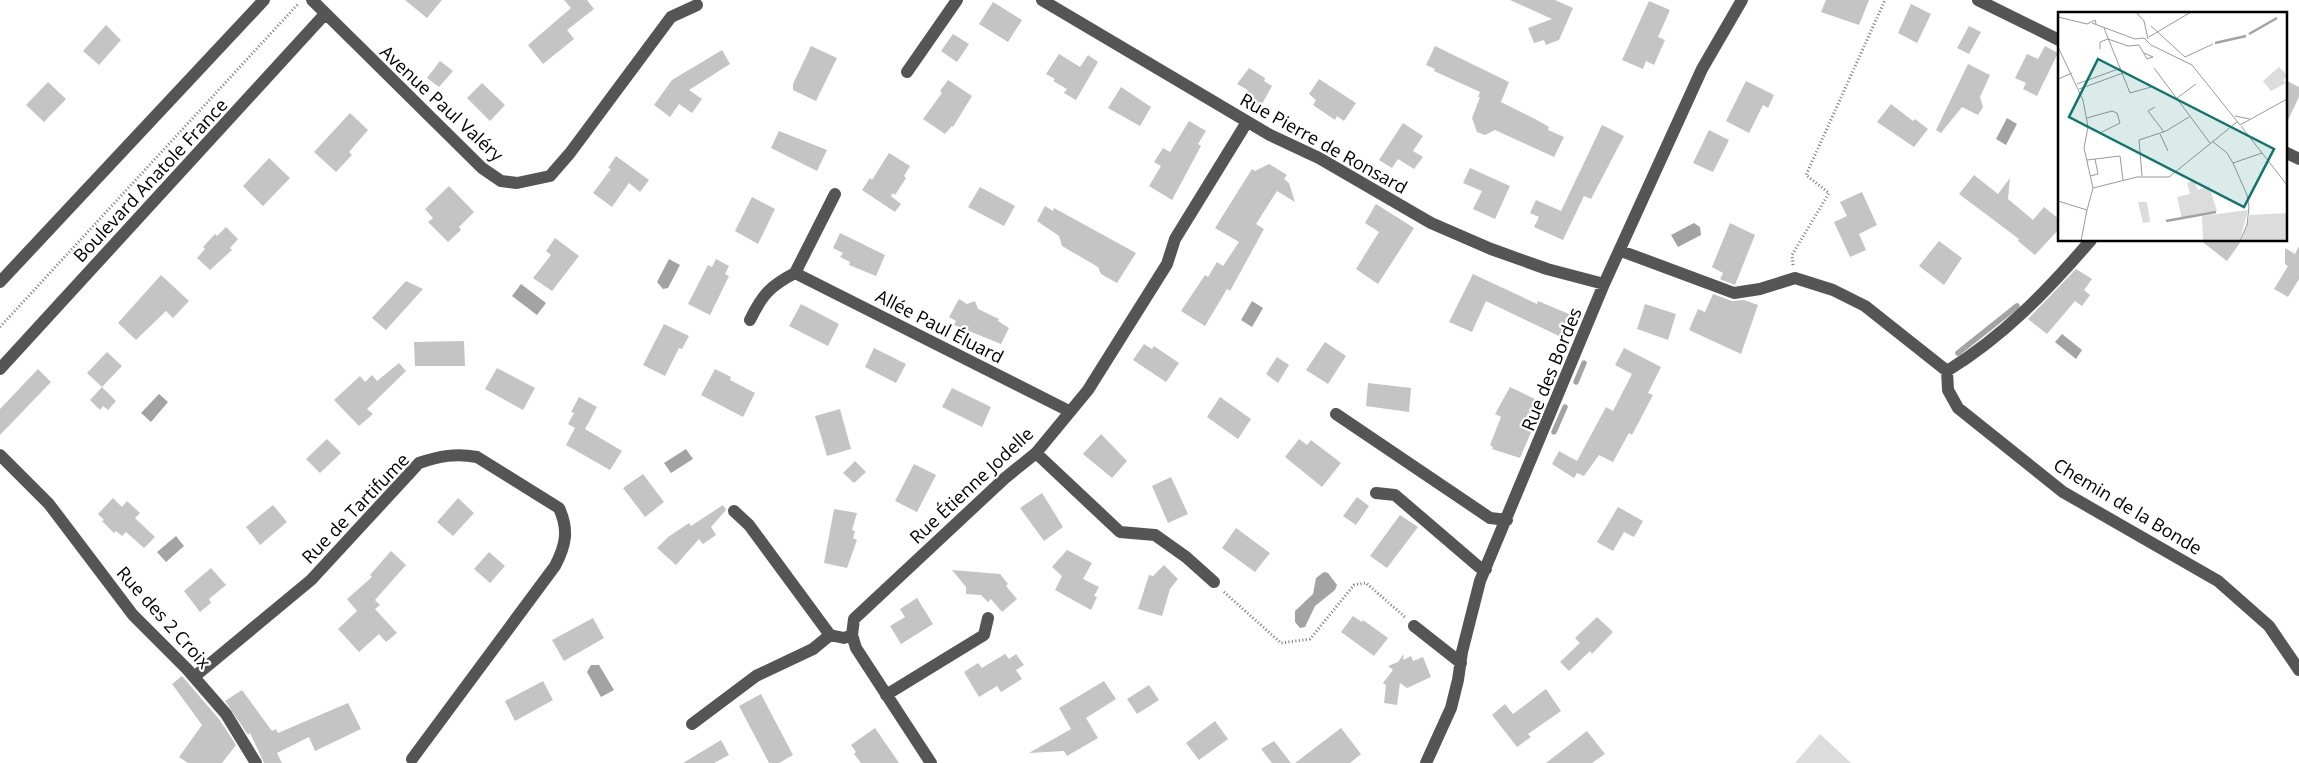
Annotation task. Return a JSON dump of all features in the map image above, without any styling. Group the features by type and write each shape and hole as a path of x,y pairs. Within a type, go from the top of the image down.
{"street":[{"path":"0,282 264,0"},
{"name":"Avenue Paul Valéry","path":"312,0 482,168 501,181 517,183 550,176 570,153 671,17 697,5"},
{"path":"907,72 957,0"},
{"name":"Rue Pierre de Ronsard","path":"1042,0 1247,122 1319,158 1431,223 1491,250 1547,269 1604,284"},
{"name":"Rue des Bordes","path":"1426,763 1451,708 1480,581 1604,284 1702,69 1742,0"},
{"path":"1978,0 2058,40"},
{"name":"Boulevard Anatole France","path":"0,369 325,14"},
{"name":"Rue Étienne Jodelle","path":"852,635 854,619 1005,478 1036,453 1088,390 1167,264 1175,239 1247,122"},
{"path":"2286,152 2299,159"},
{"path":"750,320 762,296 776,282 795,273 835,194"},
{"path":"1621,250 1734,293 1760,289 1795,278 1833,290 1865,306 1947,371 2018,319 2054,283 2090,241"},
{"name":"Allée Paul Éluard","path":"795,273 1069,412"},
{"name":"Chemin de la Bonde","path":"1947,371 1948,390 1958,408 2063,492 2218,581 2269,626 2299,670"},
{"path":"1336,414 1490,518 1507,520"},
{"path":"1036,453 1120,532 1155,535 1186,557 1214,582"},
{"name":"Rue de Tartifume","path":"194,677 311,580 419,463 440,456 462,454 477,458 559,508 566,532 565,546 556,566 412,759"},
{"name":"Rue des 2 Croix","path":"0,455 49,504 133,615 194,677 226,714 256,763"},
{"path":"1376,493 1395,495 1472,561 1486,569"},
{"path":"734,511 750,525 830,635 844,638 852,635 856,648 932,763"},
{"path":"886,695 984,635 988,618"},
{"path":"1414,626 1460,663"},
{"path":"692,724 756,676 813,649 830,635"}],"path":[{"path":"0,327 301,0"},
{"path":"1795,278 1792,255 1829,193 1806,175 1885,0"},
{"path":"1214,582 1281,643 1310,639 1354,585 1366,583 1414,626"}],"shaded area":[{"path":"2007,118 2017,124 2006,145 1996,139"},
{"path":"1694,223 1700,227 1701,235 1678,247 1671,235"},
{"path":"669,259 680,265 668,288 663,289 657,282"},
{"path":"521,284 546,303 537,315 512,296"},
{"path":"1252,301 1263,308 1252,327 1241,320"},
{"path":"2062,334 2082,350 2076,359 2055,342"},
{"path":"159,394 168,402 151,422 141,413"},
{"path":"686,449 693,459 671,473 664,463"},
{"path":"176,536 184,546 166,562 157,552"},
{"path":"1324,572 1328,573 1337,585 1335,590 1315,606 1305,627 1300,628 1295,622 1295,611 1313,594 1316,578"},
{"path":"591,665 599,665 614,690 601,697 587,672"},
{"path":"1820,734 1851,763 1795,763"}],"building":[{"path":"405,0 442,0 427,18"},
{"path":"564,0 587,0 594,9 567,30 574,39 543,64 528,45 571,8"},
{"path":"1510,0 1555,0 1573,8 1559,40 1546,45 1544,40 1534,43 1528,28 1552,19"},
{"path":"1826,0 1869,0 1859,25 1821,12"},
{"path":"1649,1 1670,10 1658,37 1665,40 1654,65 1646,61 1643,69 1622,60"},
{"path":"993,2 1022,20 1008,42 979,24"},
{"path":"1911,4 1931,14 1917,43 1898,33"},
{"path":"106,25 121,40 99,65 83,51"},
{"path":"1969,26 1981,32 1969,54 1957,48"},
{"path":"953,34 969,44 957,62 941,51"},
{"path":"811,46 837,58 816,101 793,90 793,84"},
{"path":"1435,46 1509,82 1501,102 1537,120 1549,127 1548,130 1564,137 1554,157 1495,130 1485,135 1477,132 1472,118 1480,92 1434,71 1435,69 1426,65"},
{"path":"2045,46 2058,53 2037,96 2023,89 2026,83 2015,78 2027,54 2038,59"},
{"path":"722,50 730,64 689,90 702,99 692,113 679,104 670,117 654,105 672,80"},
{"path":"1059,54 1080,67 1088,55 1098,62 1076,100 1064,93 1067,89 1053,81 1055,79 1046,74"},
{"path":"440,61 453,71 439,87 427,78"},
{"path":"1968,64 1990,75 1980,97 1983,107 1978,115 1962,107 1941,133 1936,130"},
{"path":"1249,68 1265,78 1264,81 1272,86 1259,109 1242,99 1248,90 1237,84"},
{"path":"1319,79 1356,103 1344,121 1337,116 1335,120 1313,105 1316,100 1309,94"},
{"path":"948,80 972,96 953,127 945,134 923,119 942,93 940,91"},
{"path":"2286,80 2299,87 2299,97 2286,124"},
{"path":"1746,81 1774,95 1768,108 1763,105 1749,133 1726,121"},
{"path":"48,82 66,99 44,122 26,105"},
{"path":"482,83 505,105 490,121 467,98"},
{"path":"1121,87 1151,107 1140,126 1108,108"},
{"path":"1891,104 1913,121 1915,119 1928,129 1914,147 1877,122"},
{"path":"350,113 368,130 349,152 352,155 336,172 314,152"},
{"path":"1189,121 1206,131 1198,144 1201,146 1172,200 1149,186 1161,166 1154,162 1163,148 1170,152"},
{"path":"1403,123 1423,136 1413,151 1423,157 1414,169 1398,159 1392,168 1379,160"},
{"path":"1602,125 1624,136 1591,199 1584,196 1563,240 1534,227 1539,217 1530,213 1536,200 1561,211"},
{"path":"1709,130 1729,140 1713,172 1693,163"},
{"path":"779,131 827,150 817,171 771,148"},
{"path":"889,153 910,166 904,176 906,178 895,195 893,193 891,196 901,204 895,212 862,190 870,178 872,180"},
{"path":"616,156 649,180 640,192 629,183 612,207 593,193 611,169 608,168"},
{"path":"269,158 290,178 263,206 243,186"},
{"path":"1269,164 1287,175 1284,179 1289,183 1295,202 1277,191 1256,224 1264,229 1230,291 1227,289 1205,326 1181,311 1205,275 1208,277 1217,262 1223,266 1239,242 1215,228 1252,169 1255,171"},
{"path":"1470,168 1510,186 1495,219 1473,209 1482,191 1463,183"},
{"path":"1974,175 1998,194 2010,178 2008,199 2033,220 2044,207 2058,218 2058,230 2035,255 2018,241 2019,239 1959,194"},
{"path":"449,186 474,212 459,227 461,230 448,242 428,222 433,218 425,209"},
{"path":"980,187 1015,206 1004,226 968,207"},
{"path":"1862,192 1877,225 1859,234 1866,250 1850,257 1834,222 1847,216 1840,202"},
{"path":"752,197 775,209 758,244 735,231"},
{"path":"1376,204 1414,228 1378,284 1356,269 1379,232 1365,223"},
{"path":"1045,206 1053,211 1054,208 1136,253 1117,283 1101,274 1098,267 1062,246 1059,236 1037,221"},
{"path":"1730,223 1755,235 1735,285 1720,279 1723,273 1712,267"},
{"path":"226,227 238,239 230,248 232,250 210,270 197,258 205,249 203,247 215,234 217,236"},
{"path":"840,233 885,255 876,276 849,265 850,262 840,257 843,253 833,248"},
{"path":"555,238 579,256 552,291 533,278 551,255 546,251"},
{"path":"1939,241 1962,258 1944,285 1919,266"},
{"path":"2201,241 2241,241 2227,261"},
{"path":"2299,246 2299,279 2288,297 2274,289 2288,266 2285,264 2285,248 2295,254"},
{"path":"716,259 729,266 725,274 729,276 710,315 688,304 708,265 712,267"},
{"path":"2076,269 2092,279 2084,290 2090,295 2082,306 2075,301 2047,334 2028,319"},
{"path":"1473,274 1537,304 1538,301 1569,314 1559,336 1486,301 1472,332 1449,322"},
{"path":"161,275 189,301 173,318 166,311 136,340 118,323"},
{"path":"406,281 423,289 386,330 372,318"},
{"path":"1713,294 1732,301 1744,300 1758,305 1741,354 1689,330 1698,309 1705,312"},
{"path":"959,299 967,304 975,301 978,309 999,319 998,321 1009,328 1001,344 954,325 956,321 949,317"},
{"path":"801,304 839,324 828,346 789,326"},
{"path":"1645,304 1676,314 1668,340 1637,329"},
{"path":"664,324 689,336 682,349 679,348 665,376 643,365"},
{"path":"464,341 465,366 415,366 414,342"},
{"path":"1325,342 1346,356 1328,384 1306,370"},
{"path":"1144,344 1152,349 1154,346 1179,363 1166,382 1133,360"},
{"path":"874,348 906,364 896,383 865,367"},
{"path":"1624,348 1661,367 1648,393 1653,395 1632,435 1629,433 1613,462 1599,455 1584,476 1577,473 1574,478 1552,464 1559,451 1577,461 1606,407 1613,411 1632,374 1615,365"},
{"path":"107,352 122,366 102,387 87,373"},
{"path":"1277,357 1289,365 1278,383 1266,374"},
{"path":"399,363 406,371 367,409 373,414 359,426 334,400 360,376 365,382 372,375 377,381"},
{"path":"497,368 535,388 523,410 485,389"},
{"path":"38,369 51,382 0,435 0,409"},
{"path":"715,369 731,377 730,380 755,393 743,417 701,395"},
{"path":"1368,383 1411,388 1409,412 1366,406"},
{"path":"102,387 116,401 108,410 103,406 100,410 90,400"},
{"path":"1510,387 1537,400 1524,425 1532,430 1520,458 1492,449 1493,447 1490,445 1501,417 1495,414"},
{"path":"952,388 991,407 982,427 942,407"},
{"path":"579,397 597,407 585,429 622,451 610,470 566,445 575,428 568,424 574,413 571,412"},
{"path":"1220,397 1251,419 1238,439 1207,417"},
{"path":"840,409 851,449 827,456 815,416"},
{"path":"1101,434 1127,461 1112,478 1083,454"},
{"path":"327,439 341,453 320,473 306,459"},
{"path":"1299,439 1307,445 1311,440 1341,463 1322,487 1285,457"},
{"path":"855,461 866,472 854,483 843,473"},
{"path":"914,464 936,475 917,512 895,501"},
{"path":"643,474 664,502 645,517 623,488"},
{"path":"1171,477 1188,514 1168,523 1152,486"},
{"path":"1042,493 1063,527 1044,541 1020,508"},
{"path":"1357,497 1369,506 1356,525 1343,516"},
{"path":"113,498 122,507 127,501 140,513 135,518 155,537 144,548 126,532 122,536 116,531 114,533 102,521 104,520 98,514"},
{"path":"458,498 474,513 453,536 437,522"},
{"path":"273,505 287,522 260,545 246,527"},
{"path":"723,505 726,510 711,527 716,535 703,544 699,539 676,565 657,548 668,537 689,523 691,526"},
{"path":"1618,507 1643,521 1634,537 1624,532 1613,551 1597,542"},
{"path":"834,509 857,513 852,530 855,531 853,538 857,540 847,568 824,563"},
{"path":"1400,515 1418,527 1387,568 1370,556"},
{"path":"1236,528 1270,553 1255,572 1222,548"},
{"path":"1067,550 1092,563 1083,579 1099,587 1094,596 1097,597 1091,610 1055,590 1062,576 1052,567"},
{"path":"391,551 406,565 375,600 380,605 375,609 397,633 386,642 379,634 359,652 338,629 357,611 347,599 372,577 370,575"},
{"path":"489,552 505,566 490,583 474,569"},
{"path":"1164,565 1178,579 1170,589 1162,616 1138,609 1149,575 1153,576"},
{"path":"211,568 226,585 209,599 211,603 200,612 184,591"},
{"path":"952,570 1000,574 1008,584 1006,586 1017,599 1002,612 991,599 988,602 981,595 966,594 966,587"},
{"path":"917,598 933,624 901,644 890,626 905,617 900,609"},
{"path":"1353,616 1362,622 1363,620 1388,638 1374,656 1341,632"},
{"path":"1597,617 1613,632 1592,654 1590,651 1569,671 1560,662 1580,643 1575,638"},
{"path":"593,618 604,638 564,661 552,640"},
{"path":"1005,654 1009,659 1016,654 1024,665 1016,670 1022,679 1001,692 997,686 979,697 964,672 978,663 982,668"},
{"path":"1404,654 1403,660 1411,656 1413,661 1423,657 1431,677 1407,688 1400,683 1397,705 1384,703 1386,685 1383,683 1393,670 1388,666 1398,662"},
{"path":"182,676 219,719 236,745 222,763 188,763 179,757 202,725 172,684"},
{"path":"543,681 553,700 515,721 505,701"},
{"path":"1104,681 1116,699 1086,718 1098,738 1067,756 1064,751 1029,753 1071,729 1059,708"},
{"path":"1149,685 1159,700 1137,714 1127,699"},
{"path":"1546,689 1561,711 1528,734 1531,737 1517,747 1492,715 1505,704 1513,714"},
{"path":"242,690 272,731 276,729 278,733 348,703 361,729 315,751 309,737 277,753 282,763 264,763 250,733 248,735 225,701"},
{"path":"761,694 793,755 779,763 769,763 739,706"},
{"path":"1215,721 1228,739 1199,760 1186,743"},
{"path":"875,728 899,763 861,763 854,754 856,752 851,745"},
{"path":"1341,728 1361,754 1350,763 1295,763"},
{"path":"1587,731 1605,754 1592,763 1546,763"},
{"path":"721,740 729,755 714,763 683,763"},
{"path":"1274,741 1291,763 1272,763 1261,749"}],"waterway":[{"path":"1958,353 2017,306"},
{"path":"1576,382 1584,363"},
{"path":"1554,432 1565,407"}]}
